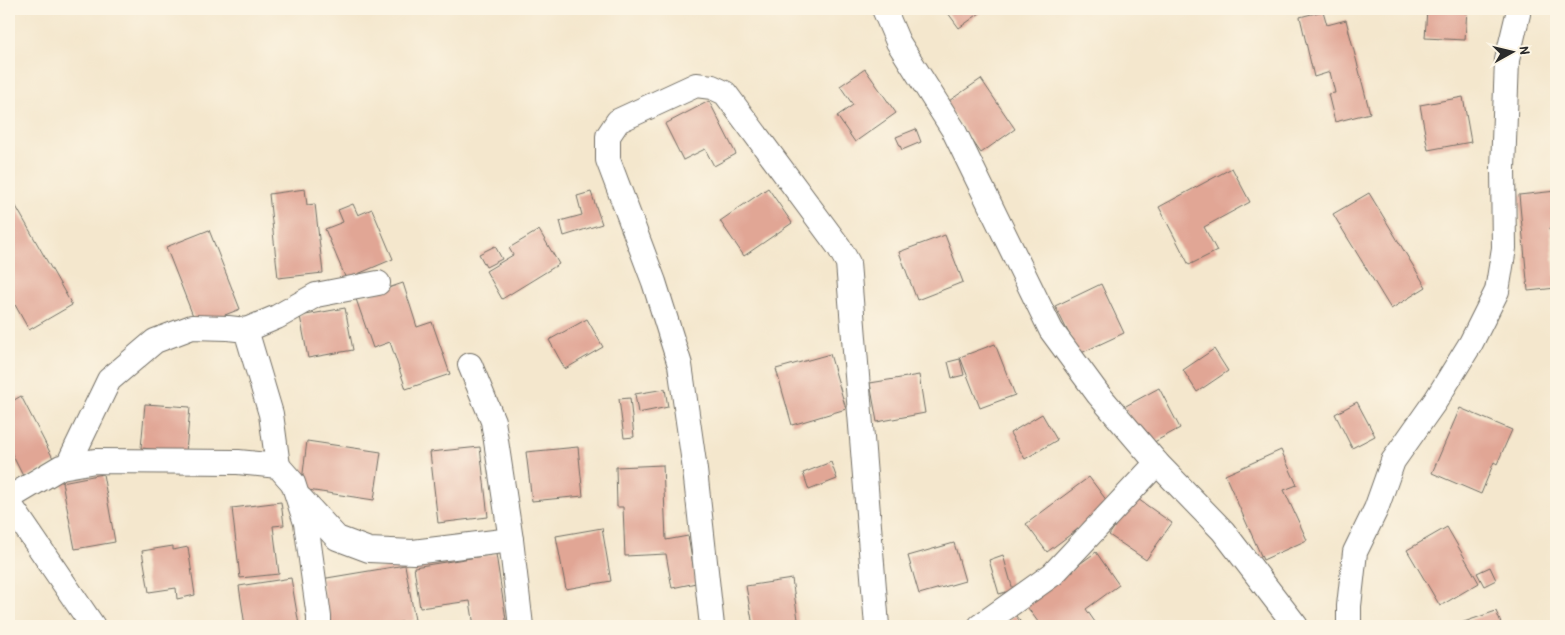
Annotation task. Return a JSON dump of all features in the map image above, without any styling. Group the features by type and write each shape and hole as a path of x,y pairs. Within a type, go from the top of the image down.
{"street":[{"path":"884,9 898,42 953,129 1051,330 1098,394 1157,463 1223,531 1296,626"},
{"path":"1349,626 1349,606 1355,552 1376,509 1393,461 1436,400 1471,342 1498,291 1504,248 1503,169 1507,60 1518,9"},
{"path":"712,626 695,470 680,364 654,282 608,160 608,136 618,121 696,85 712,87 725,92 839,248 848,264 878,626"},
{"path":"68,465 109,380 155,341 192,328 246,330 277,318 316,295 378,283"},
{"path":"246,330 271,414 278,466 293,483 306,523 319,626"},
{"path":"470,365 493,421 511,540 521,626"},
{"path":"9,498 61,467 95,461 238,462 278,466"},
{"path":"980,626 1053,574 1157,463"},
{"path":"296,494 337,538 369,550 413,552 511,540"},
{"path":"9,503 93,626"}],"building":[{"path":"945,9 977,9 980,13 959,28"},
{"path":"1427,9 1467,9 1465,40 1425,38"},
{"path":"1323,11 1327,25 1346,20 1370,113 1335,122 1328,94 1335,93 1330,72 1314,77 1300,17"},
{"path":"865,69 896,113 855,142 837,116 853,105 840,86"},
{"path":"981,79 1015,129 981,153 946,103"},
{"path":"1463,97 1471,142 1428,150 1420,105"},
{"path":"709,101 736,154 714,166 705,149 683,160 665,124"},
{"path":"916,129 921,142 902,150 896,137"},
{"path":"1232,168 1250,202 1204,227 1217,251 1189,265 1159,207"},
{"path":"768,188 792,223 744,256 720,221"},
{"path":"305,189 307,205 315,204 323,273 278,278 269,194"},
{"path":"1556,191 1556,227 1550,228 1556,288 1528,291 1519,195"},
{"path":"591,192 602,224 564,236 560,221 582,215 577,196"},
{"path":"1369,193 1426,287 1391,309 1333,214"},
{"path":"9,194 72,305 29,330 9,294"},
{"path":"353,204 358,215 372,209 393,259 346,279 325,229 343,222 338,210"},
{"path":"209,230 240,309 197,326 166,247"},
{"path":"539,230 559,264 502,299 486,271 513,255 509,248"},
{"path":"945,235 963,282 917,300 899,252"},
{"path":"495,246 502,259 486,267 479,254"},
{"path":"403,283 417,327 432,322 450,374 406,389 390,342 373,348 356,299"},
{"path":"1101,284 1124,333 1079,354 1055,306"},
{"path":"345,308 353,350 308,358 300,316"},
{"path":"587,319 603,347 565,369 549,340"},
{"path":"995,344 1015,395 980,408 960,357"},
{"path":"1214,349 1228,371 1197,392 1183,370"},
{"path":"830,354 846,409 792,425 776,369"},
{"path":"960,359 964,375 952,378 948,362"},
{"path":"919,375 925,413 877,422 870,383"},
{"path":"1159,388 1180,428 1145,447 1124,407"},
{"path":"665,389 668,407 638,413 635,394"},
{"path":"21,396 55,462 24,478 9,448 9,403"},
{"path":"630,398 634,437 624,438 619,399"},
{"path":"1357,402 1375,436 1352,448 1335,414"},
{"path":"145,404 190,407 186,452 141,448"},
{"path":"1460,408 1512,430 1497,464 1494,462 1481,494 1432,473"},
{"path":"1042,414 1057,440 1025,459 1010,433"},
{"path":"307,441 381,452 374,500 301,489"},
{"path":"480,447 488,517 438,523 430,452"},
{"path":"578,447 583,496 532,501 526,452"},
{"path":"1281,450 1297,485 1284,490 1307,540 1263,560 1225,475"},
{"path":"831,462 837,479 809,490 803,473"},
{"path":"663,465 666,540 688,536 696,583 672,588 666,554 625,556 623,507 617,507 616,467"},
{"path":"103,474 115,542 75,549 62,482"},
{"path":"1089,477 1110,505 1047,552 1026,524"},
{"path":"1135,497 1172,523 1146,560 1109,535"},
{"path":"281,502 284,525 273,526 279,574 240,578 232,508"},
{"path":"1447,527 1479,583 1440,606 1407,550"},
{"path":"602,528 611,581 566,589 556,536"},
{"path":"954,543 965,581 919,594 908,556"},
{"path":"173,546 173,550 188,547 195,595 177,599 176,588 149,592 142,551"},
{"path":"1096,552 1119,585 1086,609 1095,622 1089,626 1041,626 1025,604"},
{"path":"496,554 507,626 474,626 470,601 420,608 414,567"},
{"path":"1003,555 1013,590 999,594 989,560"},
{"path":"405,565 415,620 375,626 329,626 321,579"},
{"path":"1490,567 1496,580 1484,586 1477,573"},
{"path":"291,578 299,625 245,626 239,586"},
{"path":"792,579 799,626 753,626 746,586"},
{"path":"1496,611 1502,626 1462,626 1461,623"},
{"path":"1015,615 1024,626 1002,626"}]}
